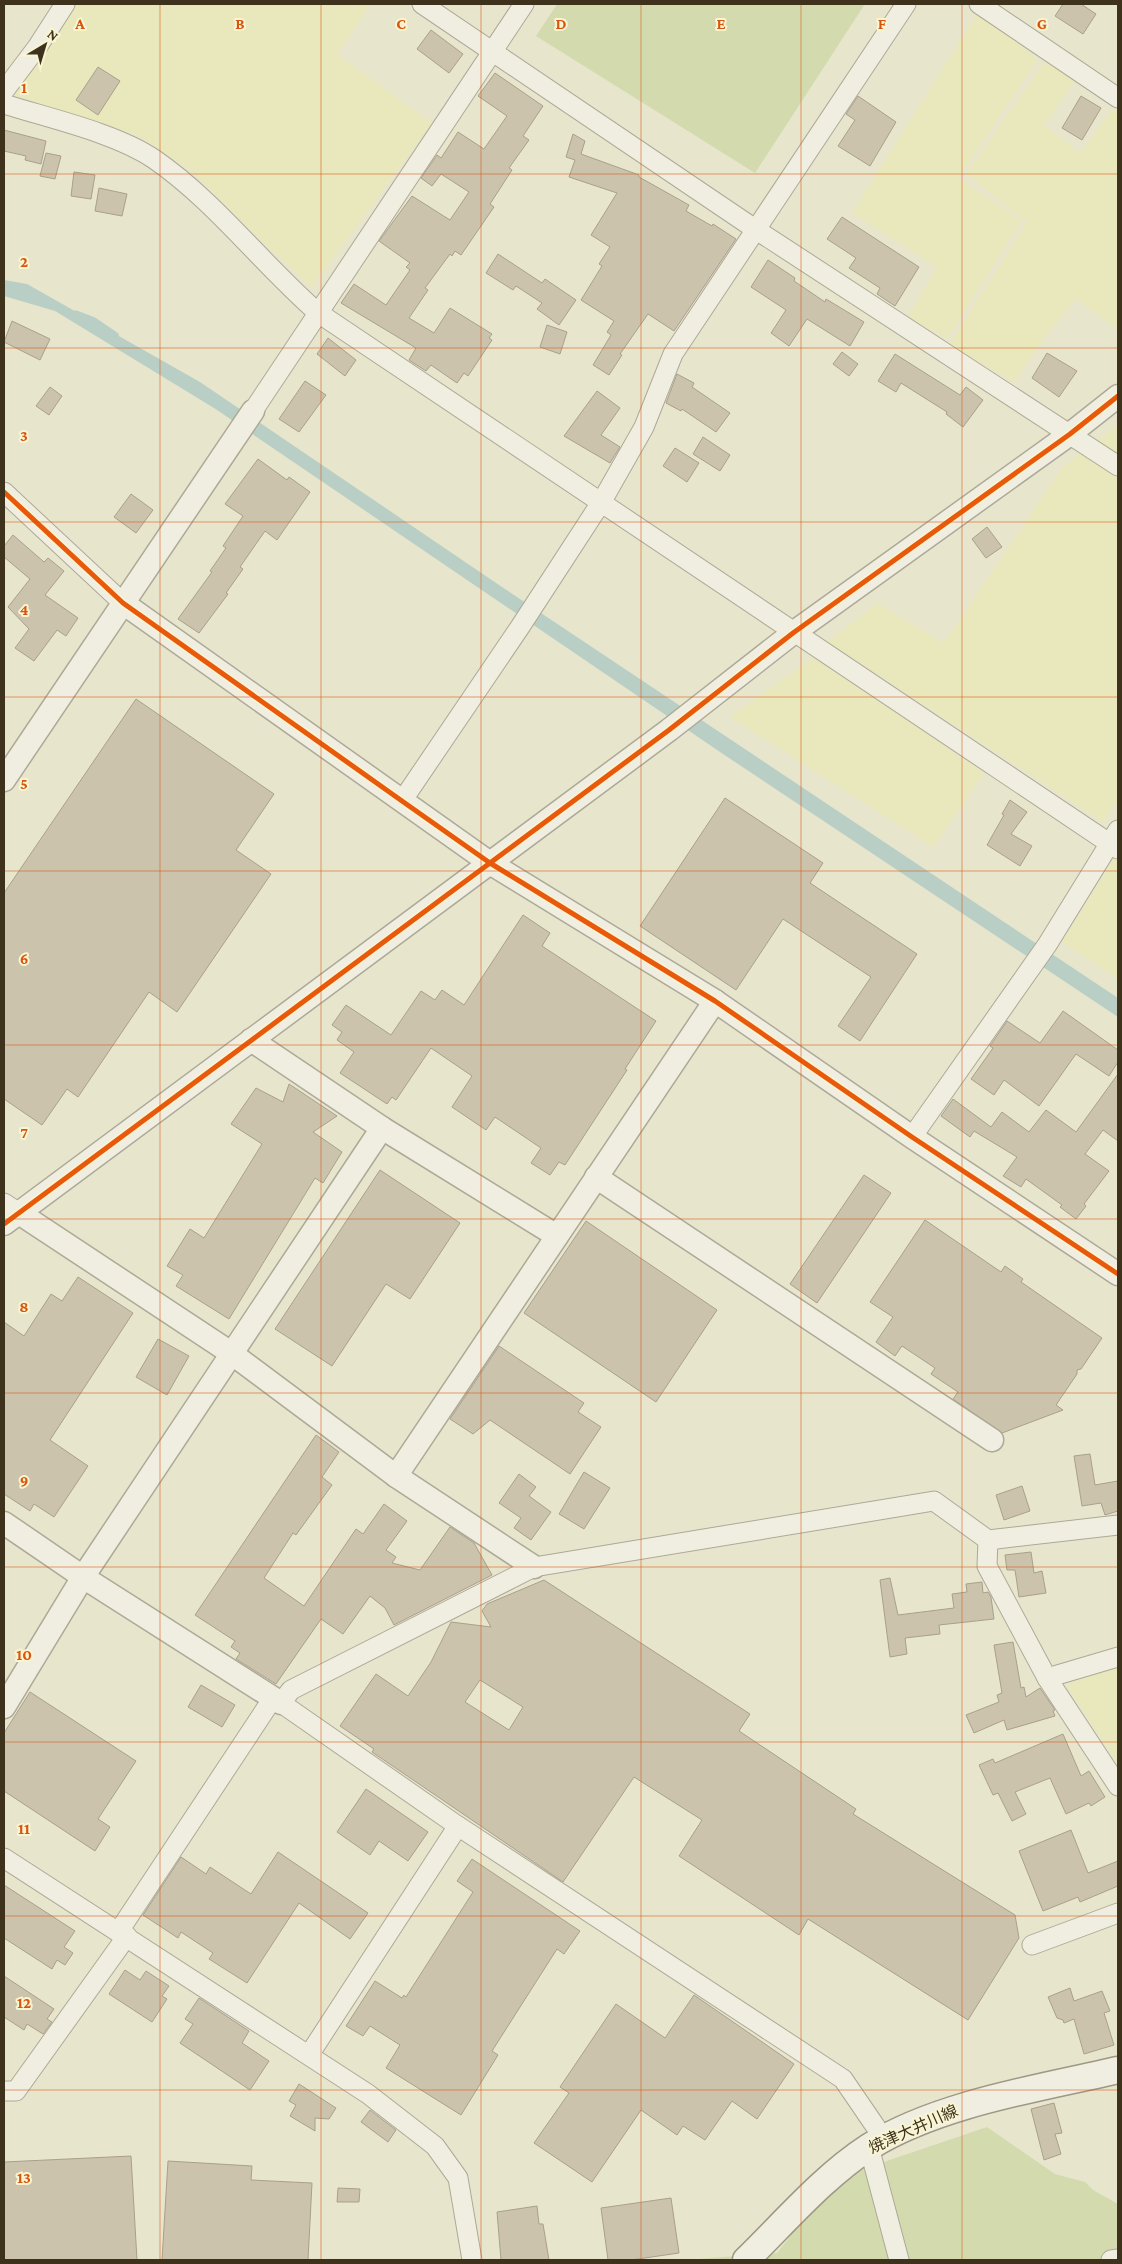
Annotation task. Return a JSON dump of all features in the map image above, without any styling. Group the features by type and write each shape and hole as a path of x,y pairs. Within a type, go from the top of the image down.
{"main road":[{"name":"焼津大井川線","path":"746,2260 836,2172 877,2143 960,2107 1118,2070"}],"street":[{"path":"4,91 38,46 65,4"},
{"path":"422,4 493,50 755,229 1118,466"},
{"path":"4,780 237,435 317,312 524,4"},
{"path":"402,802 602,501 644,427 673,354 906,4"},
{"path":"979,4 1118,98"},
{"path":"4,104 118,140 153,158 193,189 292,290 317,312 602,501 793,633 1115,841 1047,944 912,1137"},
{"path":"534,1567 396,1476 231,1353 9,1213 251,1040 701,706 793,633 1070,434 1118,396"},
{"path":"4,492 123,603 402,802 490,863 715,1001 912,1137 1118,1274"},
{"path":"396,1476 715,1001"},
{"path":"251,1040 382,1128 557,1236"},
{"path":"4,1707 83,1577 382,1128"},
{"path":"596,1177 992,1440"},
{"path":"4,2091 16,2091 123,1934 277,1701 291,1690 534,1567 934,1501 988,1540 1118,1525"},
{"path":"4,1523 83,1577 277,1701 458,1826 843,2080 877,2143 899,2260"},
{"path":"988,1540 986,1566 1046,1678 1118,1786"},
{"path":"1046,1678 1118,1657"},
{"path":"309,2055 458,1826"},
{"path":"4,1858 368,2094 435,2146 458,2178 472,2260"},
{"path":"1032,1945 1118,1913"},
{"path":"1111,2260 1118,2259"}],"green space":[{"path":"73,4 371,4 337,54 432,123 311,288 191,171 139,136 13,95"},
{"path":"557,4 865,4 755,173 536,36"},
{"path":"978,12 1038,59 959,178 1022,221 947,339 908,317 937,267 852,213"},
{"path":"1044,62 1076,79 1044,125 1080,153 1112,109 1118,113 1118,330 1076,299 1046,336 1014,382 949,345 1027,222 966,174"},
{"path":"1118,424 1118,799 1103,822 828,642 877,603 944,643 1061,469"},
{"path":"814,657 984,773 933,847 730,717"},
{"path":"1113,859 1118,863 1118,979 1062,942"},
{"path":"1118,1665 1118,1764 1066,1685"},
{"path":"987,2127 1055,2174 1085,2182 1093,2190 1118,2204 1118,2258 1112,2260 684,2260 777,2253 830,2186 866,2168"}],"shaded area":[{"path":"4,280 27,284 200,382 502,587 1118,998 1118,1017 723,754 214,408 55,311 4,296"}],"building":[{"path":"1063,4 1081,4 1096,14 1083,34 1055,16"},
{"path":"431,30 463,54 449,73 417,49"},
{"path":"98,67 120,81 98,115 76,100"},
{"path":"495,73 543,106 523,136 529,140 509,168 512,170 490,204 494,207 461,255 455,251 452,256 450,254 425,288 428,290 409,318 434,333 450,308 492,334 489,338 492,340 468,376 464,373 457,383 431,365 426,371 409,360 416,348 341,303 354,284 386,305 410,270 406,267 410,263 379,241 412,196 450,220 469,192 441,174 432,186 421,178 437,155 441,158 458,132 484,149 507,116 478,96"},
{"path":"858,96 896,122 870,166 838,146 855,120 846,114"},
{"path":"1081,96 1101,108 1082,140 1062,128"},
{"path":"4,130 46,141 41,164 25,160 26,156 4,151"},
{"path":"573,134 585,141 581,154 639,175 639,177 689,205 686,211 712,226 713,224 736,239 674,331 648,314 620,354 622,355 609,375 593,365 611,335 607,332 614,321 581,300 602,266 599,264 610,247 591,235 617,193 569,177 575,160 566,157"},
{"path":"46,153 61,156 55,179 40,176"},
{"path":"74,172 95,175 91,199 71,196"},
{"path":"99,188 127,194 122,216 95,211"},
{"path":"842,217 919,267 895,306 877,294 880,288 849,268 856,258 827,239"},
{"path":"498,254 542,283 545,279 576,300 559,325 537,309 542,303 516,286 513,290 486,273"},
{"path":"768,260 795,278 794,281 825,302 826,299 864,322 850,346 807,319 789,346 771,333 786,310 751,287"},
{"path":"12,321 50,339 40,360 4,342"},
{"path":"547,325 567,332 560,354 540,347"},
{"path":"328,338 356,360 345,376 317,354"},
{"path":"842,352 858,364 849,376 833,364"},
{"path":"1047,353 1077,371 1059,397 1032,378"},
{"path":"895,354 960,395 966,387 983,400 963,427 946,414 947,412 901,383 896,392 878,381"},
{"path":"677,374 694,383 692,387 730,413 716,432 682,409 681,411 666,403"},
{"path":"305,381 326,395 299,432 279,419"},
{"path":"50,387 62,396 49,415 36,406"},
{"path":"597,391 620,408 601,435 620,447 610,463 564,436"},
{"path":"703,437 730,455 720,471 693,454"},
{"path":"675,448 699,463 687,482 663,466"},
{"path":"258,459 287,480 289,477 310,492 277,540 265,531 240,567 243,569 226,593 228,594 199,633 178,619 212,572 210,571 226,548 223,546 243,516 225,504"},
{"path":"131,494 153,510 136,533 114,517"},
{"path":"987,527 1002,547 986,558 972,539"},
{"path":"13,535 44,562 48,558 64,571 45,595 78,618 66,636 57,630 34,661 15,648 29,629 8,607 30,579 4,557 4,546"},
{"path":"136,699 274,794 236,850 271,874 177,1012 149,992 78,1097 67,1089 42,1125 4,1099 4,893"},
{"path":"725,798 823,863 810,883 917,954 860,1041 838,1026 871,977 783,919 736,990 640,926"},
{"path":"1010,800 1027,812 1011,834 1032,846 1020,866 987,845"},
{"path":"523,915 550,933 542,946 656,1021 625,1069 627,1070 565,1165 559,1162 550,1175 531,1163 541,1148 495,1117 486,1130 452,1107 472,1076 431,1048 396,1100 392,1097 387,1104 340,1073 354,1052 337,1040 342,1032 332,1025 346,1005 391,1035 421,991 435,1000 442,990 464,1005"},
{"path":"1063,1011 1118,1050 1118,1062 1109,1076 1076,1054 1039,1106 1004,1080 994,1095 971,1079 993,1048 990,1046 1007,1021 1040,1043"},
{"path":"1118,1074 1118,1141 1103,1130 1085,1154 1109,1171 1084,1204 1086,1206 1076,1219 1060,1207 1062,1205 1026,1179 1021,1187 1003,1176 1017,1157 974,1131 970,1137 941,1116 953,1099 991,1127 1002,1112 1029,1132 1046,1110 1076,1132"},
{"path":"289,1084 337,1116 313,1132 342,1152 323,1183 315,1178 229,1319 176,1286 183,1275 167,1266 190,1229 204,1238 262,1144 231,1124 256,1088 283,1102"},
{"path":"380,1170 460,1223 410,1299 386,1284 332,1366 275,1329"},
{"path":"864,1175 891,1193 817,1303 790,1284"},
{"path":"925,1220 1001,1272 1005,1266 1023,1279 1021,1282 1102,1338 1081,1369 1077,1370 1077,1374 1056,1405 1063,1410 1002,1433 953,1399 958,1392 931,1374 935,1368 902,1346 895,1356 876,1342 893,1317 870,1302"},
{"path":"586,1221 717,1310 656,1402 524,1313"},
{"path":"78,1277 133,1313 50,1440 88,1466 54,1517 34,1504 30,1511 4,1494 4,1322 24,1336 51,1294 62,1301"},
{"path":"158,1339 189,1356 167,1395 136,1377"},
{"path":"499,1346 584,1403 578,1412 601,1427 570,1474 490,1420 473,1434 450,1419"},
{"path":"316,1435 339,1452 322,1477 332,1485 296,1535 293,1533 264,1578 304,1606 356,1529 363,1534 384,1504 407,1521 386,1550 396,1557 392,1563 420,1570 450,1527 474,1543 492,1575 394,1625 385,1608 370,1596 343,1634 321,1619 276,1684 236,1659 240,1653 231,1647 235,1641 195,1615"},
{"path":"1090,1454 1095,1485 1118,1481 1118,1511 1105,1515 1101,1503 1082,1506 1074,1456"},
{"path":"584,1472 610,1488 584,1529 559,1514"},
{"path":"519,1474 536,1487 529,1496 551,1512 531,1540 514,1528 521,1518 499,1503"},
{"path":"1022,1486 1030,1511 1004,1520 996,1495"},
{"path":"1031,1552 1034,1573 1042,1571 1046,1593 1019,1597 1015,1570 1007,1570 1005,1555"},
{"path":"890,1578 898,1615 954,1608 952,1594 967,1592 966,1584 982,1582 983,1593 988,1592 991,1597 994,1619 939,1625 940,1634 905,1638 907,1654 890,1657 880,1580"},
{"path":"544,1580 750,1714 739,1731 856,1809 853,1814 1015,1915 1019,1938 968,2020 808,1919 799,1935 679,1856 702,1820 634,1777 563,1882 372,1752 374,1749 340,1726 376,1674 408,1696 431,1662 451,1622 491,1627 482,1611 487,1604","holes":["480,1680 523,1707 509,1730 465,1702"]},
{"path":"1013,1642 1021,1688 1024,1687 1026,1697 1040,1688 1055,1710 1053,1711 1055,1716 1007,1730 1004,1720 974,1733 966,1715 999,1702 997,1695 1002,1693 994,1645"},
{"path":"201,1685 235,1705 222,1727 188,1707"},
{"path":"30,1692 136,1761 98,1819 110,1827 95,1851 4,1791 4,1733"},
{"path":"1063,1734 1081,1776 1089,1771 1105,1797 1091,1806 1089,1803 1066,1814 1050,1778 1015,1792 1026,1814 1012,1821 998,1793 993,1795 979,1765 993,1759 995,1763"},
{"path":"366,1789 428,1832 408,1861 379,1841 370,1855 337,1832"},
{"path":"1071,1830 1088,1873 1118,1861 1118,1886 1080,1902 1078,1897 1043,1911 1019,1851"},
{"path":"278,1852 368,1913 350,1939 299,1903 247,1983 209,1959 213,1953 181,1932 178,1938 143,1915 181,1857 206,1874 210,1867 251,1894"},
{"path":"472,1859 580,1931 564,1954 557,1949 492,2051 498,2055 461,2115 386,2068 400,2045 370,2026 363,2036 346,2026 375,1981 402,1998 404,1995 406,1997 473,1892 457,1881"},
{"path":"4,1885 75,1931 64,1947 73,1953 65,1965 57,1960 52,1969 4,1938"},
{"path":"125,1970 140,1980 146,1971 169,1986 162,1996 167,1999 152,2022 109,1994"},
{"path":"4,1976 54,2009 47,2019 52,2022 43,2034 27,2024 24,2030 4,2017"},
{"path":"1070,1988 1074,2001 1102,1991 1110,2011 1104,2013 1114,2045 1084,2054 1074,2019 1064,2023 1063,2020 1057,2018 1048,1997"},
{"path":"694,1995 794,2064 757,2119 732,2101 705,2140 683,2126 677,2135 641,2110 592,2182 534,2143 569,2093 560,2087 616,2004 665,2038"},
{"path":"199,1998 249,2031 242,2043 269,2061 250,2090 180,2043 193,2024 185,2019"},
{"path":"299,2084 336,2108 329,2119 315,2118 315,2131 290,2116 296,2105 289,2101"},
{"path":"1054,2103 1062,2133 1055,2134 1061,2154 1044,2160 1031,2109"},
{"path":"370,2110 396,2130 388,2142 361,2122"},
{"path":"131,2156 137,2260 4,2260 4,2162"},
{"path":"168,2161 252,2166 251,2180 312,2183 308,2260 162,2260"},
{"path":"338,2188 360,2189 359,2202 337,2202"},
{"path":"671,2198 679,2253 631,2260 608,2260 601,2208"},
{"path":"537,2206 539,2224 543,2224 549,2260 501,2260 497,2212"}],"waterway":[{"path":"76,313 94,320 116,335"}],"cycle path":[{"path":"4,1224 669,730 793,633 1070,434 1118,396"},
{"path":"4,492 123,603 490,863 715,1001 912,1137 1118,1274"}]}
